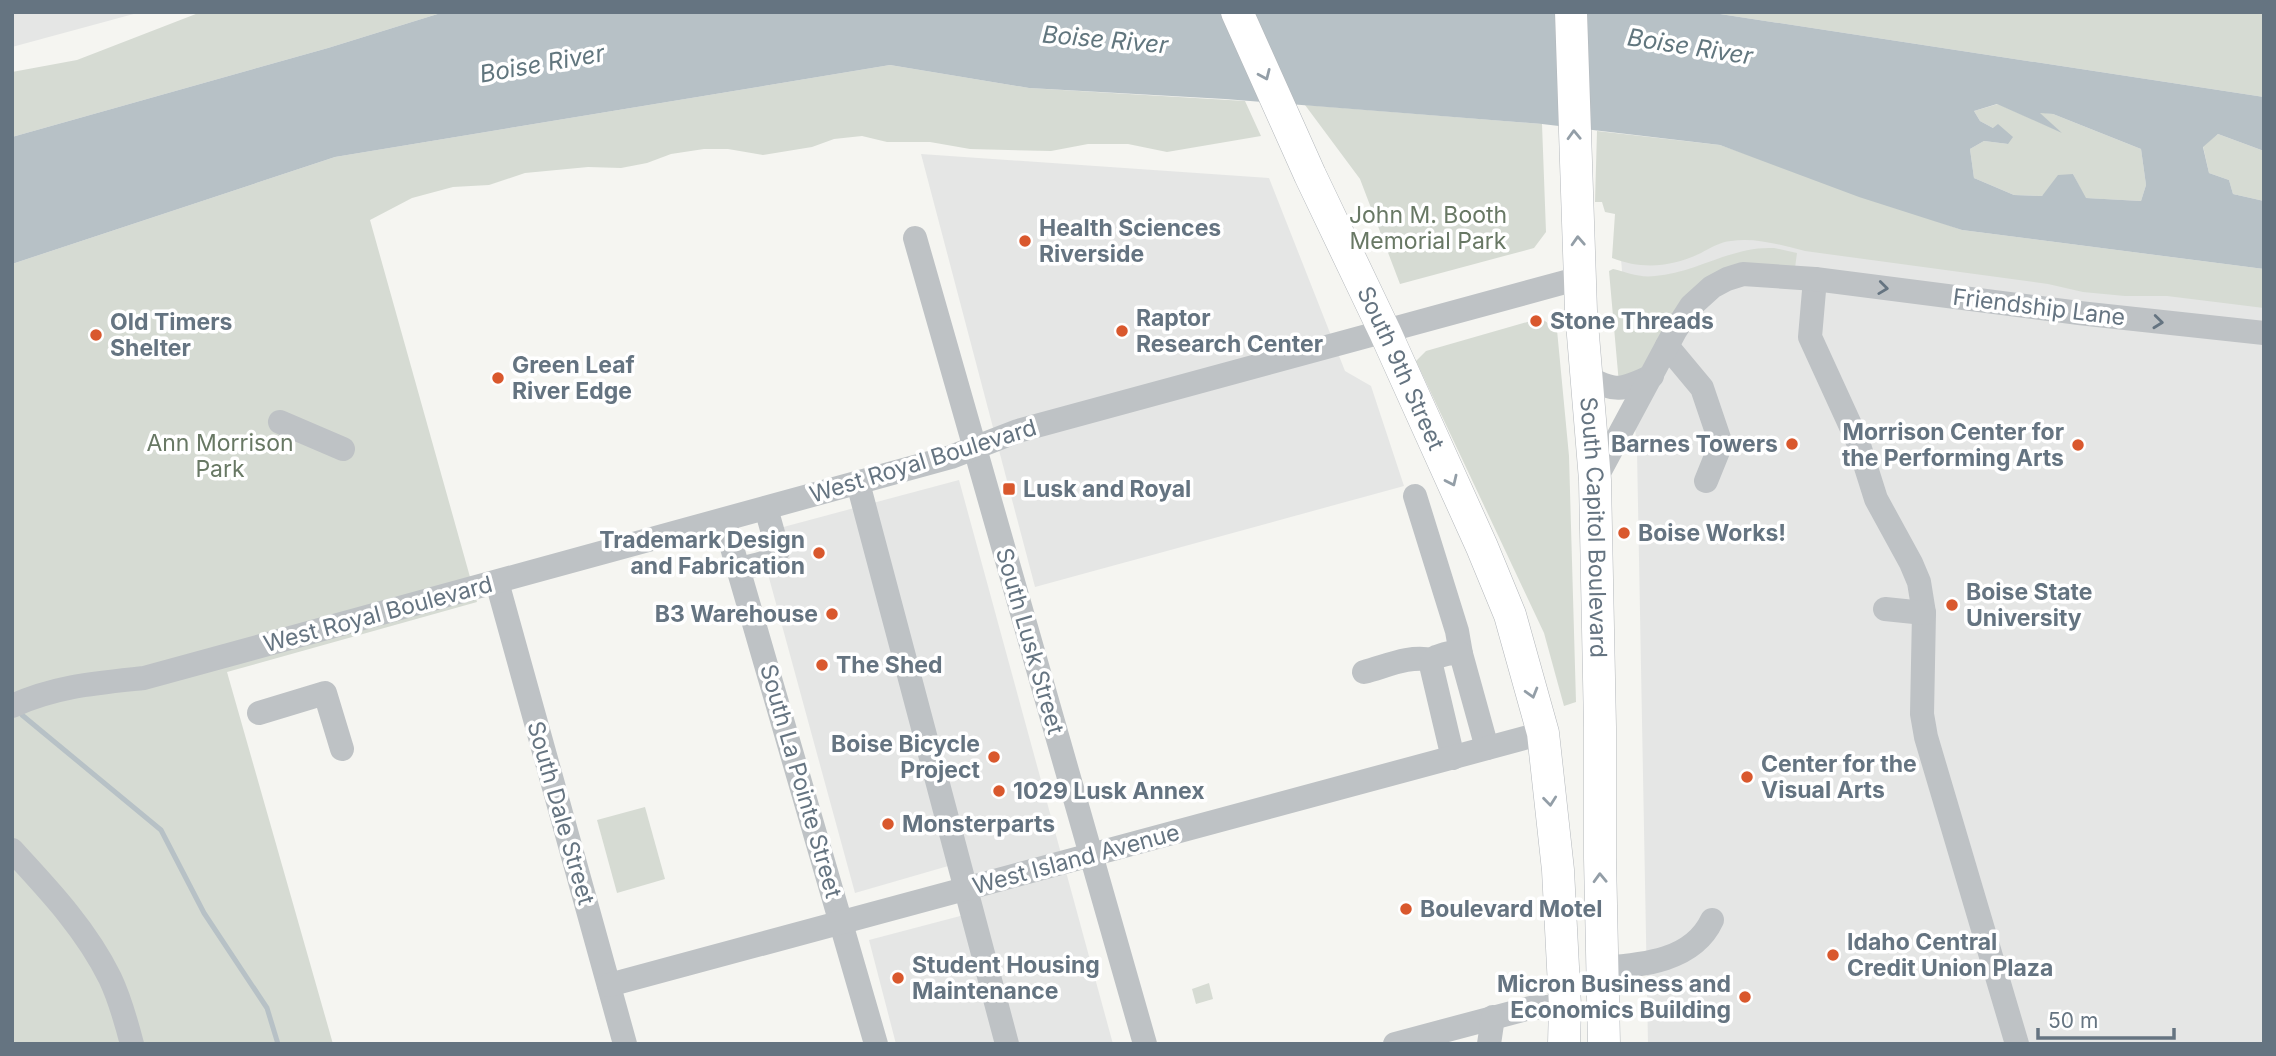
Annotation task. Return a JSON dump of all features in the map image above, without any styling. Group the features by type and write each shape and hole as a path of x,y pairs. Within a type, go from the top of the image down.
{"main road":[{"name":"South 9th Street","path":"1237,12 1482,547 1510,615 1543,733"},
{"name":"South Capitol Boulevard","path":"1571,12 1576,203 1595,480 1604,1044"},
{"path":"1543,733 1558,870 1565,1006 1564,1044"}],"street":[{"name":"South Lusk Street","path":"915,238 1145,1044"},
{"name":"Friendship Lane","path":"1595,480 1691,306 1706,292 1727,279 1743,274 1815,279 2079,313 2264,333"},
{"name":"West Royal Boulevard","path":"12,706 37,695 71,686 144,678 226,656 951,457 1018,431 1580,278"},
{"path":"1815,279 1810,337 1858,442 1876,499 1919,582 1924,613 1921,691 1926,737 2017,1044"},
{"path":"1667,346 1702,388 1721,444 1706,481"},
{"path":"1587,377 1605,386 1623,389 1652,376"},
{"path":"280,422 343,449"},
{"path":"858,483 1007,1044"},
{"path":"1415,496 1457,631 1487,748"},
{"path":"739,569 775,558 778,551 766,508"},
{"name":"South La Pointe Street","path":"724,520 876,1044"},
{"name":"South Dale Street","path":"497,582 625,1044"},
{"path":"1885,609 1924,613"},
{"path":"1364,672 1410,659 1432,660 1449,653 1461,654"},
{"path":"1432,660 1453,758"},
{"path":"258,713 325,693 342,749"},
{"name":"West Island Avenue","path":"609,985 1543,733"},
{"path":"12,850 54,896 85,936 122,1006 132,1044"},
{"path":"1602,968 1637,966 1669,957 1706,934 1712,920"},
{"path":"1395,1044 1530,1008 1565,1006"},
{"path":"1489,1044 1493,1017"}],"shaded area":[{"path":"12,12 141,12 12,47"},
{"path":"921,154 1269,178 1345,371 1371,386 1404,486 1035,587"},
{"name":"Boise State University","path":"1615,187 2264,280 2264,1044 1648,1044 1637,451"},
{"path":"959,480 1113,1044 896,1044 869,940 964,915 962,862 855,893 757,534"}],"green space":[{"path":"201,12 444,12 328,48 12,137 12,72 77,60"},
{"path":"1707,12 2264,12 2264,97"},
{"name":"Ann Morrison Park","path":"890,65 1029,88 1245,101 1261,136 1167,152 1128,144 1088,144 1051,151 970,149 930,142 887,142 862,136 834,139 812,147 763,155 728,149 704,149 671,154 647,163 621,168 588,167 525,173 489,185 453,187 412,198 370,220 477,602 227,672 333,1044 12,1044 12,264 335,157"},
{"path":"1998,104 2059,131 2038,112 2053,114 2141,149 2146,185 2141,201 2085,198 2073,174 2042,196 2014,195 1974,178 1970,149 1984,141 2008,144 1993,128 1980,121 1974,111"},
{"name":"John M. Booth Memorial Park","path":"1305,105 1542,124 1546,232 1534,248 1400,284 1360,179"},
{"path":"1597,131 1720,145 1962,230 2264,269 2264,308 2167,296 2083,292 2048,284 1805,251 1749,240 1723,243 1690,258 1668,264 1623,262 1612,258 1615,214 1605,212 1602,202 1595,202"},
{"path":"2218,134 2264,151 2264,201 2233,194 2229,180 2209,173 2203,146"},
{"path":"1774,248 1797,253 1795,268 1744,265 1639,373 1619,384 1609,271 1613,269 1649,276 1670,274 1743,251"},
{"path":"1541,318 1557,330 1569,456 1576,702 1564,706 1544,633 1416,361 1426,351"},
{"path":"645,807 665,879 617,893 597,820"},
{"path":"1209,983 1213,999 1196,1004 1192,989"}],"water":[{"name":"Boise River","path":"444,12 1707,12 2264,97 2264,151 2218,134 2203,147 2209,173 2229,180 2233,194 2264,201 2264,269 1962,230 1859,197 1720,145 1542,124 1225,99 1029,88 890,65 335,157 12,264 12,137 328,48","holes":["1997,104 2062,133 2040,113 2053,114 2141,149 2146,185 2141,201 2086,198 2073,174 2058,175 2042,196 2014,195 1974,178 1970,149 1984,141 2008,144 2013,137 1998,124 1993,128 1980,121 1974,111"]}],"waterway":[{"path":"22,715 161,830 204,913 267,1008 278,1044"}],"place":[{"name":"Health Sciences Riverside","path":"1025,241"},
{"name":"Stone Threads","path":"1536,321"},
{"name":"Raptor Research Center","path":"1122,331"},
{"name":"Old Timers Shelter","path":"96,335"},
{"name":"Green Leaf River Edge","path":"498,378"},
{"name":"Barnes Towers","path":"1792,444"},
{"name":"Morrison Center for the Performing Arts","path":"2078,445"},
{"name":"Lusk and Royal","path":"1009,489"},
{"name":"Boise Works!","path":"1624,533"},
{"name":"Trademark Design and Fabrication","path":"819,553"},
{"name":"Boise State University","path":"1952,605"},
{"name":"B3 Warehouse","path":"832,614"},
{"name":"The Shed","path":"822,665"},
{"name":"Boise Bicycle Project","path":"994,757"},
{"name":"Center for the Visual Arts","path":"1747,777"},
{"name":"1029 Lusk Annex","path":"999,791"},
{"name":"Monsterparts","path":"888,824"},
{"name":"Boulevard Motel","path":"1406,909"},
{"name":"Idaho Central Credit Union Plaza","path":"1833,955"},
{"name":"Student Housing Maintenance","path":"898,978"},
{"name":"Micron Business and Economics Building","path":"1745,997"}]}
